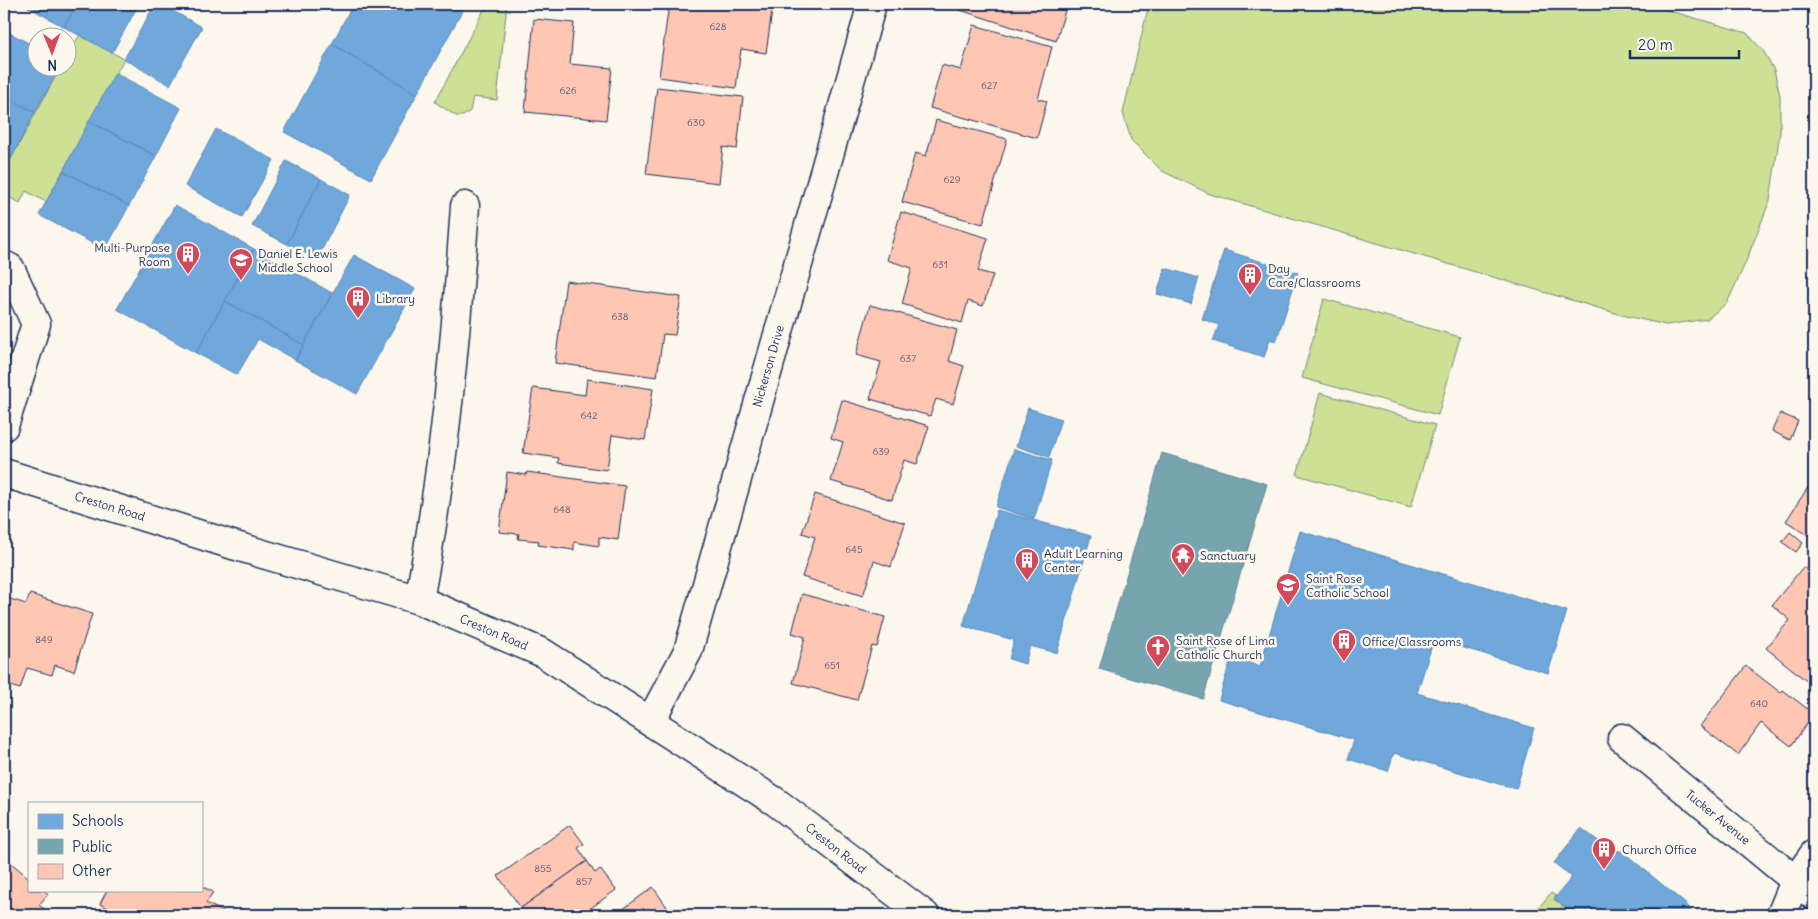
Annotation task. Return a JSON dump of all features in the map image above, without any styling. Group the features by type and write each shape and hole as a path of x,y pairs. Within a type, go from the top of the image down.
{"street":[{"name":"Nickerson Drive","path":"650,722 688,651 872,4"},
{"path":"419,600 432,530 458,298 465,206"},
{"path":"4,265 10,268 36,324 4,426"},
{"name":"Creston Road","path":"4,473 236,546 419,600 543,653 776,802 924,915"},
{"name":"Tucker Avenue","path":"1622,738 1805,888"},
{"path":"1781,915 1805,888 1814,854"}],"green space":[{"path":"487,4 507,4 497,100 473,97 470,111 463,116 456,116 435,102"},
{"path":"1149,4 1646,4 1747,33 1764,52 1774,70 1780,96 1780,132 1770,200 1745,264 1727,303 1707,319 1666,325 1622,315 1210,194 1162,171 1131,140 1123,113"},
{"path":"80,35 124,59 46,202 26,191 20,203 4,195 4,172 55,78 78,78 78,38"},
{"path":"1324,299 1460,337 1438,415 1302,378"},
{"path":"1320,393 1435,425 1411,507 1297,475"},
{"path":"1551,893 1556,896 1554,899 1574,915 1532,915"}],"building: Schools":[{"path":"23,4 77,4 64,27"},
{"path":"77,4 139,4 112,53 78,35 78,28 64,27"},
{"path":"155,4 160,4 202,27 170,85 124,59"},
{"path":"353,4 466,4 417,94 332,44"},
{"path":"4,30 28,43 28,78 54,78 35,112 4,96"},
{"path":"332,44 417,94 371,179 284,132"},
{"path":"115,73 181,108 156,156 89,121"},
{"path":"4,96 35,112 12,157 4,153"},
{"path":"89,121 156,156 129,206 63,171"},
{"path":"216,129 274,160 242,217 185,186"},
{"path":"4,153 12,157 4,172"},
{"path":"286,161 321,179 287,244 252,226"},
{"path":"63,171 129,206 105,250 39,215"},
{"path":"321,179 350,195 317,259 287,244"},
{"name":"Multi-Purpose Room","path":"175,205 254,249 196,353 117,309"},
{"path":"254,249 332,293 304,345 225,301"},
{"name":"Day Care/Classrooms","path":"1224,250 1298,273 1276,342 1270,339 1264,357 1213,341 1219,325 1202,319"},
{"name":"Library","path":"354,255 415,289 357,394 295,360"},
{"path":"1165,268 1199,278 1191,304 1157,294"},
{"path":"225,301 304,345 295,360 258,339 237,375 196,353"},
{"path":"1028,408 1061,419 1049,457 1016,446"},
{"path":"1014,449 1052,460 1034,519 996,507"},
{"name":"Adult Learning Center","path":"997,510 1091,536 1057,653 1030,646 1025,664 1009,659 1014,640 963,626"},
{"name":"Office/Classrooms","path":"1300,531 1567,611 1548,673 1434,639 1417,693 1534,728 1516,789 1394,753 1388,771 1348,759 1354,740 1219,700 1231,658 1260,666"},
{"name":"Church Office","path":"1581,828 1612,851 1622,851 1688,906 1693,915 1574,915 1554,899 1572,877 1554,863"}],"building: Public":[{"name":"Sanctuary","path":"1162,453 1267,484 1203,699 1099,669"}],"building: Other":[{"path":"669,4 773,4 766,53 741,49 736,88 659,77"},
{"path":"962,4 1067,4 1056,41 960,10"},
{"path":"534,19 574,23 570,64 612,68 606,120 525,112"},
{"path":"974,25 1052,47 1038,99 1047,101 1037,138 930,108 942,65 961,70"},
{"path":"657,87 743,97 737,149 723,147 719,183 646,174"},
{"path":"936,120 1007,139 983,224 902,202 915,153 926,156"},
{"path":"901,212 988,238 978,271 993,275 983,306 968,301 962,323 902,304 912,268 887,260"},
{"path":"566,281 681,297 675,335 663,334 657,377 555,363"},
{"path":"870,305 957,330 949,361 964,366 953,404 936,399 930,416 870,399 881,362 856,355"},
{"path":"587,379 653,389 645,440 612,435 607,470 558,463 559,458 523,453 533,388 585,395"},
{"path":"842,400 929,426 917,464 904,460 892,500 831,481 843,442 831,438"},
{"path":"1780,413 1798,421 1790,440 1772,431"},
{"path":"507,472 526,475 527,472 625,486 618,540 599,537 599,546 574,542 574,550 538,545 539,541 518,539 519,534 499,532"},
{"path":"1814,478 1814,539 1786,521"},
{"path":"815,494 905,523 891,567 874,561 863,596 802,577 815,537 802,533"},
{"path":"1790,532 1803,543 1796,552 1782,542"},
{"path":"1803,567 1814,575 1814,687 1766,648 1790,620 1772,605"},
{"path":"30,594 92,614 74,671 55,665 52,675 27,668 20,689 4,684 4,597 26,604"},
{"path":"802,594 885,617 877,647 872,646 857,700 793,683 805,637 792,633"},
{"path":"1746,666 1781,693 1783,690 1814,714 1791,746 1761,723 1738,755 1700,726"},
{"path":"570,825 584,844 578,848 587,861 521,908 498,876"},
{"path":"587,861 595,873 600,869 616,890 581,915 526,915 521,908"},
{"path":"10,862 28,877 28,892 46,892 48,894 39,905 49,913 48,915 4,915 4,869"},
{"path":"202,886 213,892 206,903 229,915 121,915 100,904 106,892 202,892"},
{"path":"653,887 667,907 661,911 664,915 615,915"}],"place":[{"name":"Multi-Purpose Room","path":"188,275"},
{"name":"Daniel E. Lewis Middle School","path":"241,281"},
{"name":"Day Care/Classrooms","path":"1250,296"},
{"name":"Library","path":"358,319"},
{"name":"Sanctuary","path":"1183,576"},
{"name":"Adult Learning Center","path":"1027,581"},
{"name":"Saint Rose Catholic School","path":"1288,606"},
{"name":"Office/Classrooms","path":"1344,662"},
{"name":"Saint Rose of Lima Catholic Church","path":"1158,668"},
{"name":"Church Office","path":"1604,870"}]}
